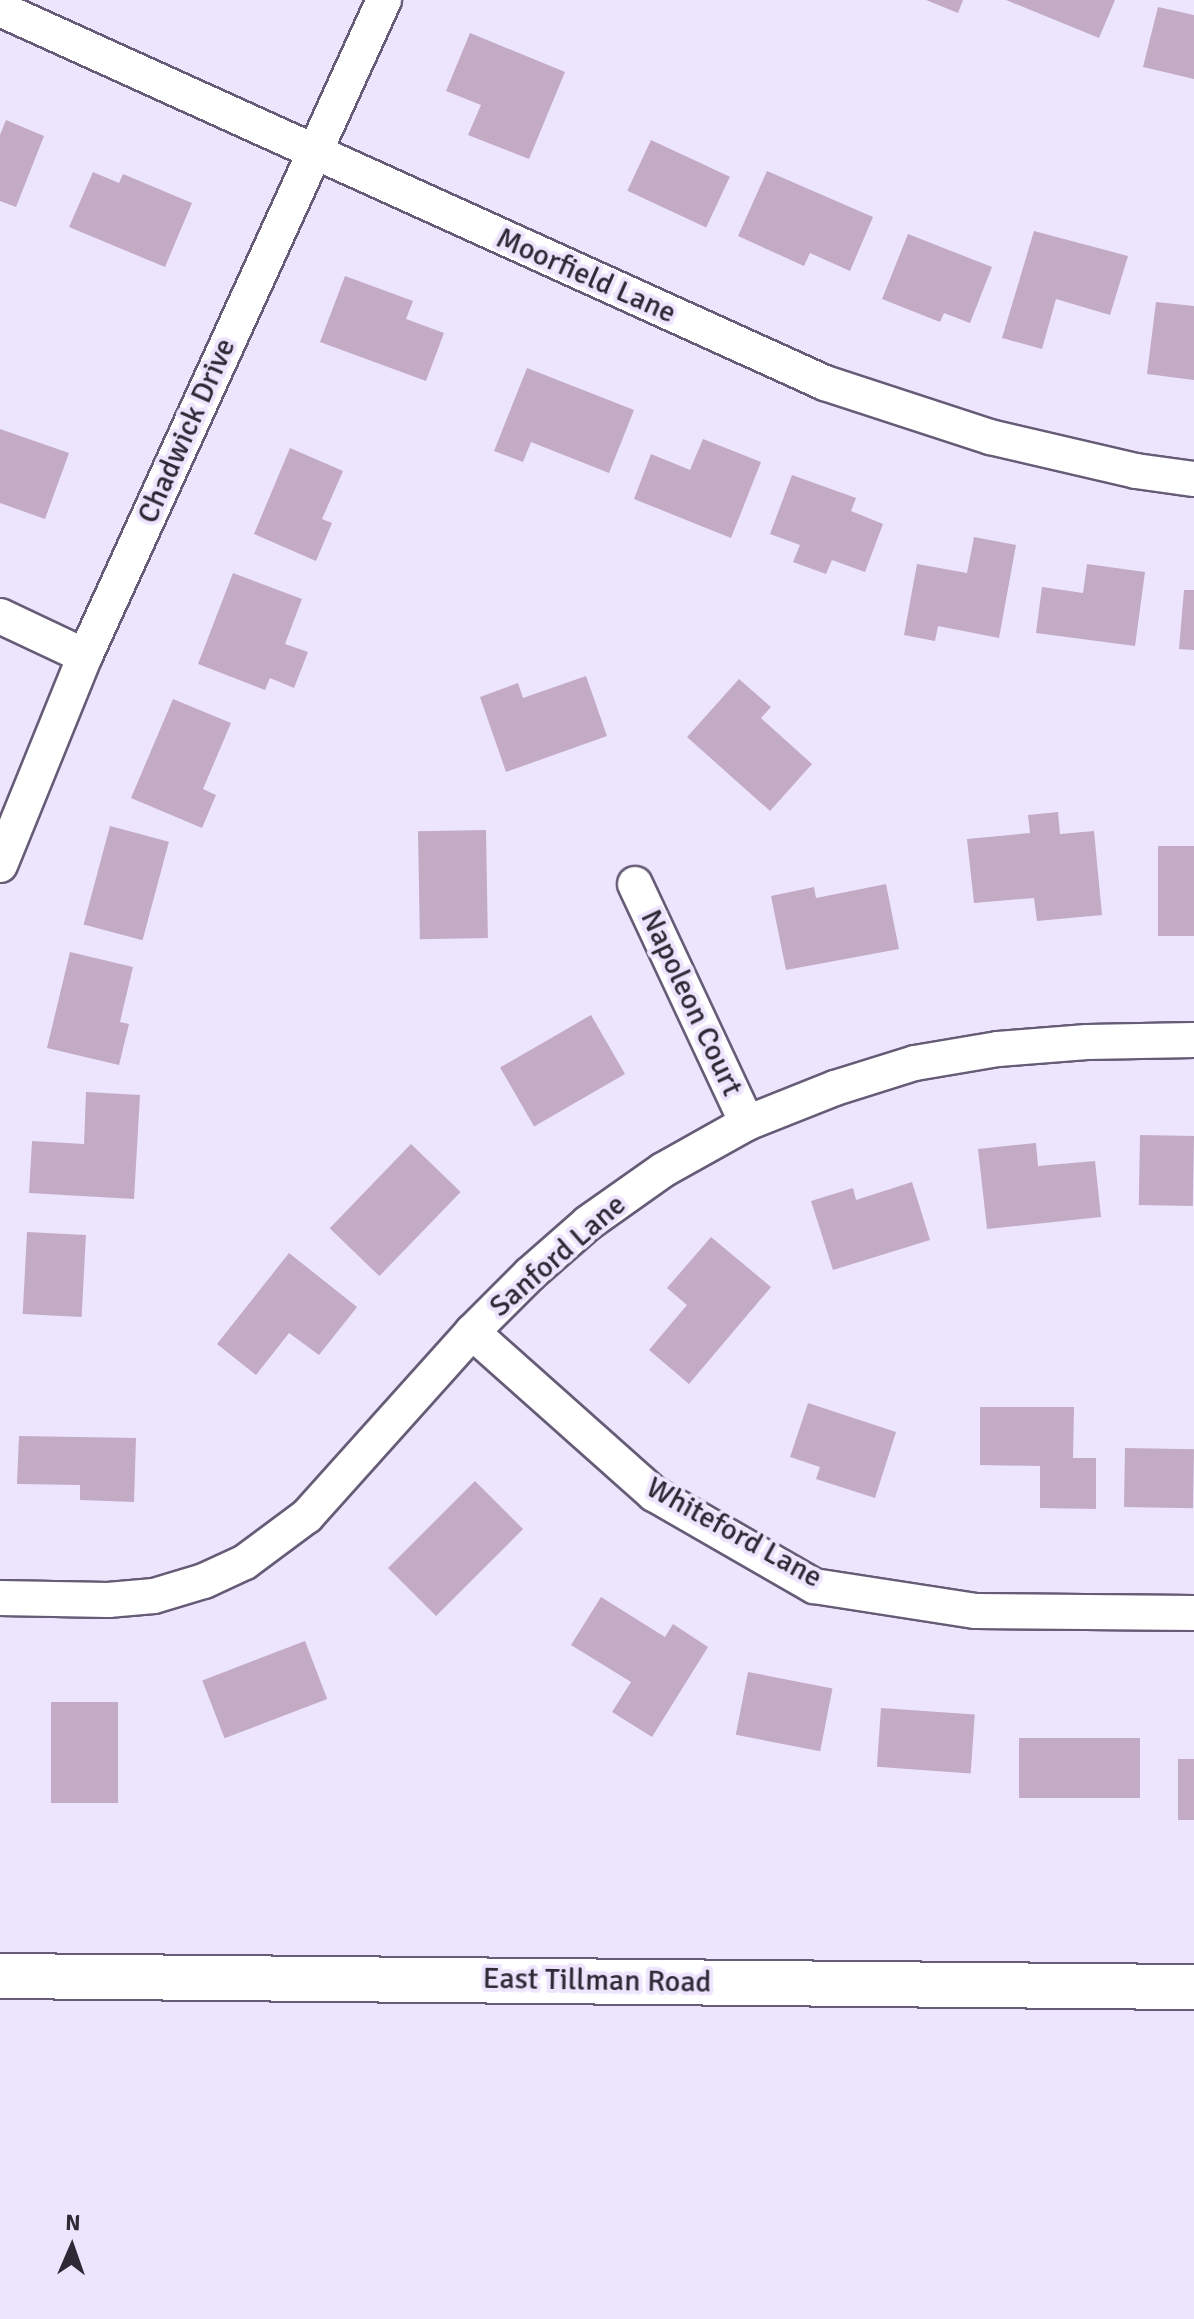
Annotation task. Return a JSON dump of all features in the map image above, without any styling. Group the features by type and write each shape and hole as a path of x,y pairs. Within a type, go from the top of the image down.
{"main road":[{"name":"East Tillman Road","path":"0,1976 1194,1987"}],"street":[{"name":"Chadwick Drive","path":"0,865 85,656 384,0"},
{"name":"Moorfield Lane","path":"0,9 825,383 990,437 1121,468 1194,479"},
{"path":"0,616 85,656"},
{"name":"Napoleon Court","path":"635,884 747,1123"},
{"name":"Sanford Lane","path":"0,1598 108,1600 154,1596 204,1581 245,1562 307,1516 472,1332 588,1223 663,1170 747,1123 835,1088 915,1063 1013,1048 1194,1040"},
{"name":"Whiteford Lane","path":"472,1332 654,1494 814,1586 976,1611 1194,1613"}],"building":[{"path":"926,0 963,0 958,13"},
{"path":"1006,0 1115,0 1099,38"},
{"path":"1158,7 1194,15 1194,79 1143,67"},
{"path":"470,33 565,72 529,159 468,135 481,105 446,91"},
{"path":"6,120 44,136 16,207 0,201 0,135"},
{"path":"651,140 730,177 706,228 627,191"},
{"path":"767,171 873,217 850,271 810,253 804,266 738,236"},
{"path":"93,172 119,183 123,174 192,203 165,267 69,227"},
{"path":"1034,231 1128,256 1110,315 1056,299 1042,349 1002,338"},
{"path":"908,234 992,267 970,323 944,313 940,322 882,299"},
{"path":"345,276 413,301 406,319 444,333 426,381 320,342"},
{"path":"1156,302 1194,306 1194,380 1147,374"},
{"path":"527,368 634,410 609,473 531,442 523,462 494,451"},
{"path":"0,429 69,453 45,519 0,503"},
{"path":"703,439 761,462 731,538 634,499 651,454 690,470"},
{"path":"290,448 343,471 322,519 332,523 316,561 254,534"},
{"path":"792,475 856,498 851,511 883,524 865,572 832,560 826,574 793,562 800,545 770,534"},
{"path":"974,537 1016,545 999,638 938,626 935,641 904,635 917,564 967,573"},
{"path":"1087,564 1145,572 1135,646 1036,633 1042,587 1083,593"},
{"path":"233,573 302,599 285,644 308,652 294,688 270,678 265,690 198,664"},
{"path":"1184,590 1194,590 1194,650 1179,649"},
{"path":"586,676 607,736 506,772 480,697 518,683 523,698"},
{"path":"739,679 771,707 761,718 812,764 770,811 687,737"},
{"path":"173,699 231,723 203,789 216,795 202,828 131,798"},
{"path":"1058,812 1060,834 1094,831 1102,915 1037,921 1034,898 974,903 967,839 1030,833 1028,815"},
{"path":"110,826 169,842 143,940 84,925"},
{"path":"486,830 488,938 420,939 418,831"},
{"path":"1158,846 1194,846 1194,936 1158,936"},
{"path":"886,884 899,949 786,970 771,896 814,887 816,898"},
{"path":"70,952 133,967 120,1022 129,1024 119,1065 47,1048"},
{"path":"591,1015 625,1074 534,1126 500,1068"},
{"path":"86,1092 140,1095 134,1199 29,1193 32,1141 84,1144"},
{"path":"1140,1135 1194,1136 1193,1206 1139,1205"},
{"path":"1036,1143 1038,1166 1095,1161 1101,1217 987,1229 978,1149"},
{"path":"411,1144 461,1192 379,1276 330,1228"},
{"path":"912,1182 930,1240 833,1270 811,1201 853,1188 856,1200"},
{"path":"27,1232 86,1235 82,1317 23,1314"},
{"path":"711,1237 771,1287 689,1384 649,1350 687,1305 667,1288"},
{"path":"289,1253 357,1307 319,1355 289,1333 256,1375 217,1344"},
{"path":"808,1403 896,1432 875,1498 816,1479 820,1467 790,1457"},
{"path":"980,1407 1074,1407 1073,1458 1096,1458 1096,1509 1040,1508 1040,1466 980,1465"},
{"path":"19,1436 136,1438 134,1502 80,1500 80,1485 17,1484"},
{"path":"1125,1448 1194,1449 1193,1508 1124,1507"},
{"path":"475,1481 523,1529 436,1616 388,1568"},
{"path":"601,1597 665,1637 673,1624 708,1647 652,1737 612,1712 631,1682 571,1645"},
{"path":"305,1641 327,1699 225,1738 202,1680"},
{"path":"748,1672 832,1688 820,1751 736,1735"},
{"path":"51,1702 118,1702 118,1803 51,1803"},
{"path":"881,1708 975,1715 971,1773 877,1767"},
{"path":"1019,1738 1140,1738 1140,1798 1019,1798"},
{"path":"1178,1759 1194,1759 1194,1820 1178,1820"}]}
